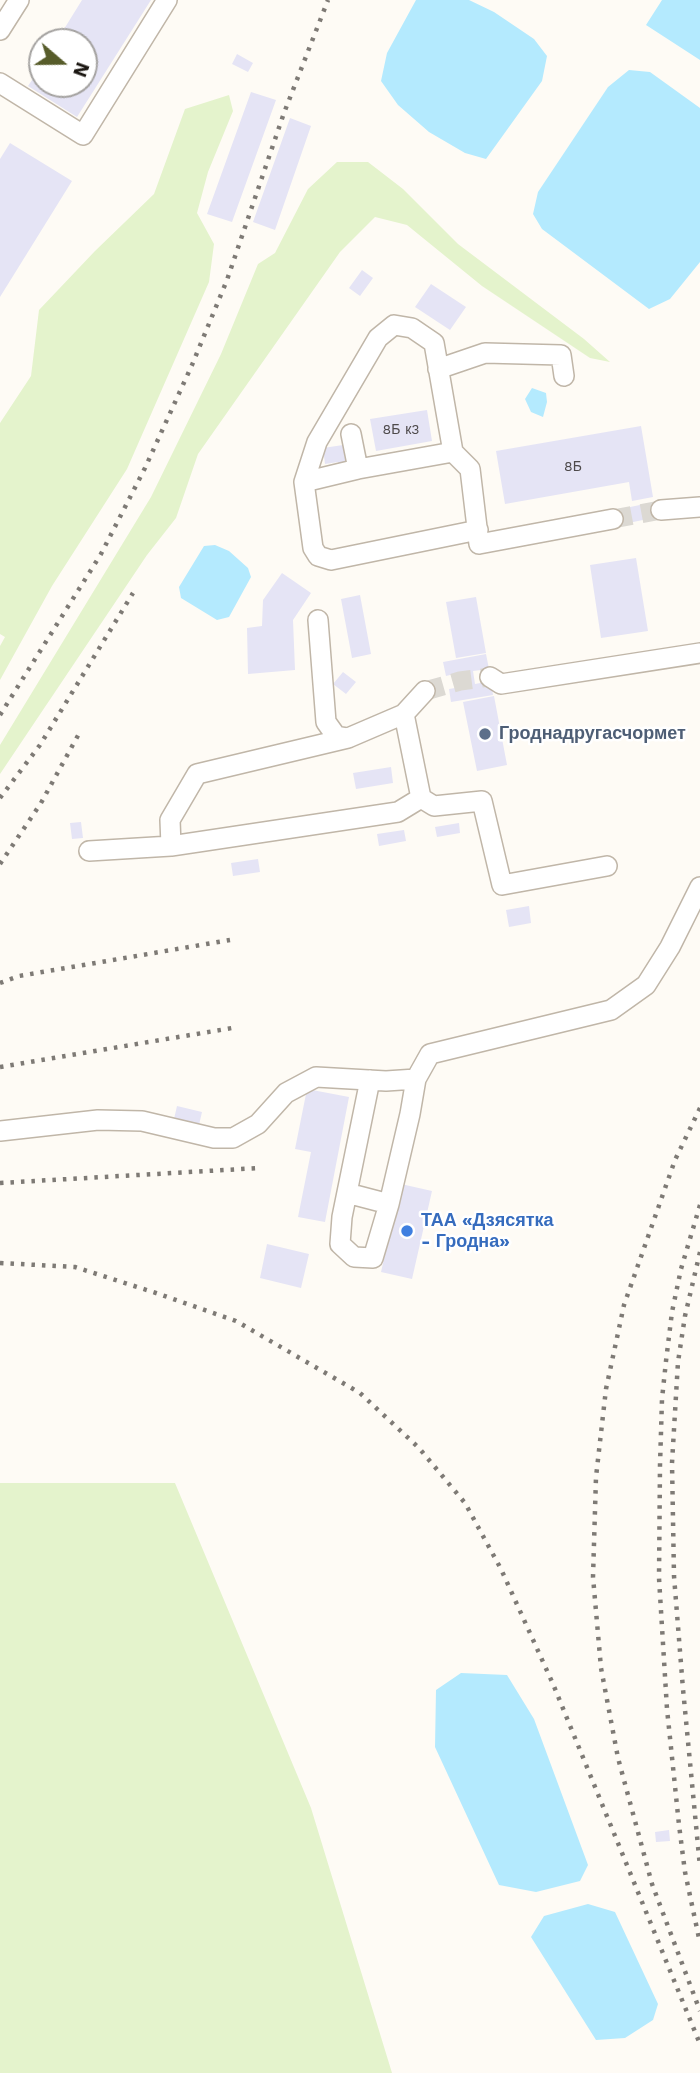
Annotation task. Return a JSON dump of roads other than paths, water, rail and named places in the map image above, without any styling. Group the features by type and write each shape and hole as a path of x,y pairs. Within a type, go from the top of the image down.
{"lane":[{"path":"0,30 19,0"},
{"path":"0,83 83,135 167,0"},
{"path":"478,530 331,560 318,556 313,548 304,482 317,442 379,338 394,325 412,328 434,343 453,452 470,469 480,544 613,519"},
{"path":"438,369 485,353 561,355 564,376"},
{"path":"351,434 358,468"},
{"path":"304,482 358,468 453,452"},
{"path":"661,510 700,507"},
{"path":"318,620 326,722 336,736 348,738"},
{"path":"490,677 500,684 700,653"},
{"path":"171,846 170,820 197,774 348,738 404,714 425,691"},
{"path":"404,714 421,798 434,806 482,801 502,885 607,866"},
{"path":"89,850 171,846 398,812 421,798"},
{"path":"370,1080 342,1217 340,1244 354,1257 373,1258 389,1204 416,1079 429,1054 611,1010 646,985 670,947 700,887"},
{"path":"0,1131 98,1120 142,1121 214,1138 233,1138 258,1124 286,1093 316,1077 386,1082 416,1079"},
{"path":"347,1193 389,1204"}],"water":[{"path":"416,0 469,0 494,12 534,39 547,56 542,81 486,159 465,153 429,132 398,105 381,81 387,53"},
{"path":"662,0 700,0 700,60 646,25"},
{"path":"629,70 650,72 700,108 700,262 670,299 649,309 542,229 533,214 538,192 608,87"},
{"path":"532,388 546,393 547,402 543,417 531,412 525,399"},
{"path":"215,545 229,551 248,568 251,577 229,617 217,620 181,598 179,587 204,546"},
{"path":"461,1673 507,1675 534,1719 588,1865 580,1881 536,1892 499,1885 435,1747 436,1690"},
{"path":"588,1904 615,1912 658,2004 653,2020 625,2038 596,2040 531,1937 544,1916"}],"tunnel":[{"path":"613,519 661,510"},
{"path":"425,691 460,681 490,677"}],"railway":[{"path":"0,715 101,554 145,468 227,280 284,113 328,0"},
{"path":"0,798 40,745 133,593"},
{"path":"0,864 41,803 81,730"},
{"path":"0,983 19,976 230,940"},
{"path":"0,1067 232,1028"},
{"path":"700,1108 675,1160 624,1305 606,1389 596,1477 593,1577 601,1668 618,1758 652,1884 700,2011"},
{"path":"0,1183 259,1168"},
{"path":"700,1205 681,1269 666,1361 662,1399 659,1578 667,1709 679,1825 685,1872 700,1943"},
{"path":"700,1252 685,1316 678,1362 672,1463 674,1576 700,1867"},
{"path":"0,1263 75,1267 236,1321 360,1393 419,1448 465,1503 501,1569 553,1684 700,2044"}],"place":[{"name":"Гроднадругасчормет","path":"485,734"},
{"name":"ТАА «Дзясятка - Гродна»","path":"407,1231"}]}
